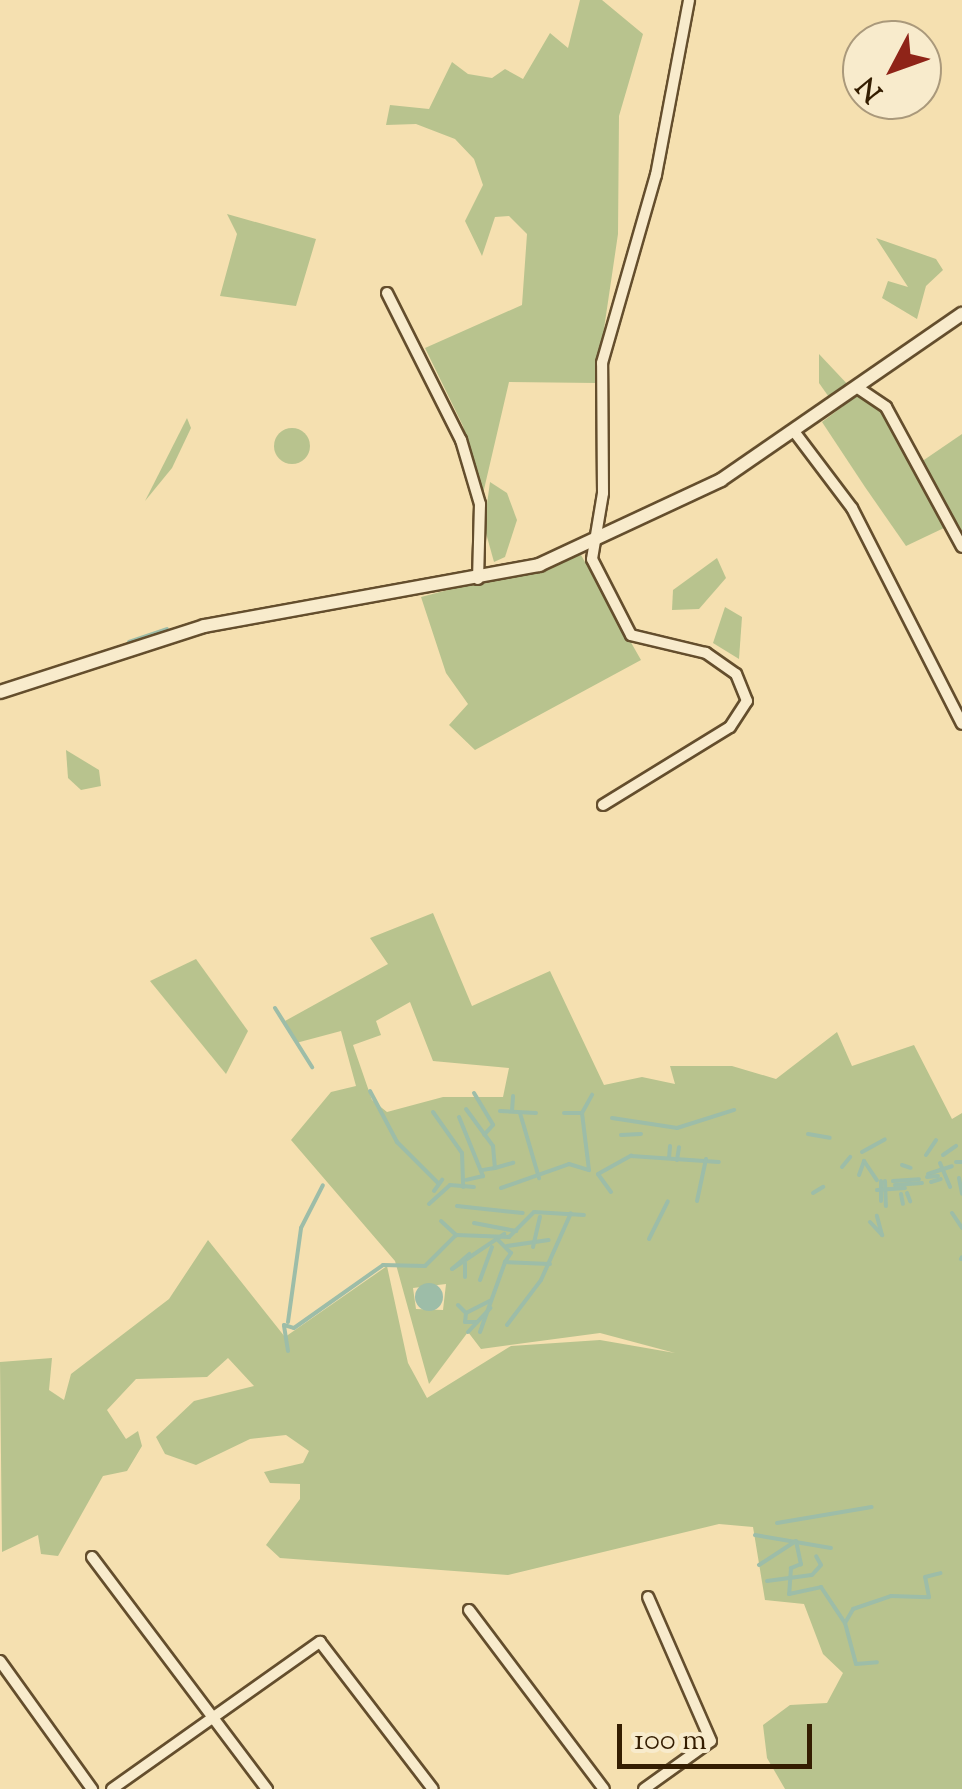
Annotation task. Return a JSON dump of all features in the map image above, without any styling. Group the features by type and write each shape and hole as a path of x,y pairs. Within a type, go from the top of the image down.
{"street":[{"path":"603,805 730,726 748,701 736,674 706,653 631,635 592,542 603,493 602,363 656,175 689,0"},
{"path":"387,293 462,440 480,504 478,579"},
{"path":"0,692 204,626 478,579 592,542 721,480 962,314"},
{"path":"858,388 886,407 962,547"},
{"path":"793,430 852,508 962,724"},
{"path":"92,1557 267,1789"},
{"path":"644,1789 711,1741 648,1597"},
{"path":"469,1610 604,1789"},
{"path":"112,1789 212,1714 320,1642 432,1789"},
{"path":"0,1660 92,1789"}],"green space":[{"path":"580,0 602,0 643,34 619,116 618,234 596,383 509,382 482,498 463,426 425,348 522,305 527,234 509,216 495,217 482,256 465,221 483,185 474,159 455,139 416,124 386,125 390,105 429,109 452,62 468,74 492,78 505,69 523,79 550,33 568,48"},
{"path":"227,214 316,239 296,306 220,296 237,234"},
{"path":"876,238 936,259 943,270 926,286 917,319 882,298 888,281 908,287"},
{"path":"819,354 851,388 831,400 819,383"},
{"path":"859,394 883,410 946,527 906,546 822,422"},
{"path":"187,418 191,428 172,468 145,501"},
{"path":"292,428 305,433 310,446 305,459 292,464 279,459 274,446 279,433"},
{"path":"962,434 962,542 921,462"},
{"path":"490,482 507,493 517,520 505,557 494,562 484,526"},
{"path":"581,555 641,660 475,750 449,725 468,704 446,673 421,597"},
{"path":"717,558 726,578 699,609 672,610 673,590"},
{"path":"725,607 742,617 739,659 713,643"},
{"path":"66,750 99,770 101,786 81,790 68,778"},
{"path":"433,913 472,1006 550,971 604,1085 642,1077 675,1084 670,1066 732,1066 776,1079 837,1032 852,1066 914,1045 952,1119 962,1113 962,1789 785,1789 767,1758 763,1725 790,1705 827,1703 843,1673 823,1654 804,1604 765,1600 753,1527 719,1524 508,1575 280,1558 266,1545 300,1499 300,1484 270,1483 264,1472 303,1463 309,1451 286,1435 250,1439 196,1465 165,1454 156,1437 194,1401 254,1386 228,1358 207,1377 136,1379 107,1410 126,1439 138,1431 142,1446 127,1471 103,1476 58,1556 41,1554 38,1535 2,1552 0,1362 52,1358 49,1390 64,1400 71,1374 169,1299 208,1240 285,1337 387,1266 408,1363 427,1398 511,1346 600,1340 675,1353 600,1333 481,1349 468,1332 429,1384 395,1261 291,1140 331,1092 356,1086 341,1031 296,1043 285,1021 388,964 370,938","holes":["410,1002 433,1061 509,1068 503,1097 443,1097 387,1112 372,1100 353,1045 381,1035 376,1021","446,1284 443,1310 416,1309 413,1288"]},
{"path":"196,959 248,1031 226,1074 150,981"}],"shaded area":[{"path":"429,1283 439,1287 443,1297 439,1307 429,1311 419,1307 415,1297 419,1287"}],"waterway":[{"path":"129,642 167,629"},
{"path":"275,1008 312,1067"},
{"path":"370,1091 397,1142 438,1183"},
{"path":"474,1093 493,1125 484,1135"},
{"path":"501,1188 569,1164 589,1170 582,1113 592,1095"},
{"path":"512,1111 513,1096"},
{"path":"466,1109 493,1146 495,1168 483,1170"},
{"path":"612,1118 677,1128 734,1110"},
{"path":"500,1111 536,1113"},
{"path":"433,1112 462,1153 463,1187"},
{"path":"520,1113 539,1178"},
{"path":"564,1113 582,1113"},
{"path":"459,1117 483,1176 466,1180"},
{"path":"621,1135 641,1134"},
{"path":"808,1134 830,1138"},
{"path":"862,1152 885,1139"},
{"path":"926,1155 936,1140"},
{"path":"669,1158 670,1146"},
{"path":"943,1155 956,1146"},
{"path":"677,1160 679,1147"},
{"path":"611,1192 598,1174 631,1156 719,1162"},
{"path":"842,1167 850,1157"},
{"path":"697,1201 706,1159"},
{"path":"859,1175 864,1161 877,1180"},
{"path":"956,1162 962,1162"},
{"path":"495,1168 513,1163"},
{"path":"940,1163 950,1187"},
{"path":"902,1165 911,1168"},
{"path":"928,1174 952,1166"},
{"path":"927,1177 938,1176"},
{"path":"959,1178 962,1194"},
{"path":"893,1181 919,1179"},
{"path":"931,1182 941,1179"},
{"path":"434,1191 442,1180"},
{"path":"881,1181 881,1201"},
{"path":"885,1181 886,1206"},
{"path":"895,1185 922,1183"},
{"path":"288,1322 301,1228 323,1185"},
{"path":"429,1204 450,1185 474,1187"},
{"path":"813,1193 823,1187"},
{"path":"877,1190 905,1188"},
{"path":"907,1193 910,1201"},
{"path":"901,1194 903,1204"},
{"path":"649,1239 668,1201"},
{"path":"457,1206 523,1213"},
{"path":"288,1351 284,1325 294,1328 383,1265 425,1266 456,1235 509,1237 534,1212 584,1215"},
{"path":"507,1325 541,1280 571,1213"},
{"path":"952,1213 962,1228"},
{"path":"870,1222 882,1235 877,1216"},
{"path":"533,1247 540,1217"},
{"path":"441,1221 456,1235"},
{"path":"474,1223 516,1231"},
{"path":"452,1269 504,1234"},
{"path":"498,1240 511,1253 505,1262"},
{"path":"507,1246 549,1240"},
{"path":"480,1280 492,1247"},
{"path":"452,1269 469,1254"},
{"path":"480,1332 505,1262 550,1264"},
{"path":"465,1263 465,1277"},
{"path":"458,1305 466,1313 490,1301"},
{"path":"468,1332 490,1308"},
{"path":"466,1313 465,1322 477,1322"},
{"path":"777,1523 872,1507"},
{"path":"755,1535 831,1548"},
{"path":"796,1541 801,1564 791,1568 789,1594 821,1587 845,1623 853,1609 891,1596 929,1597 925,1577 941,1573"},
{"path":"759,1565 796,1541"},
{"path":"767,1581 812,1575 821,1565 816,1556"},
{"path":"845,1623 856,1664 877,1662"}]}
